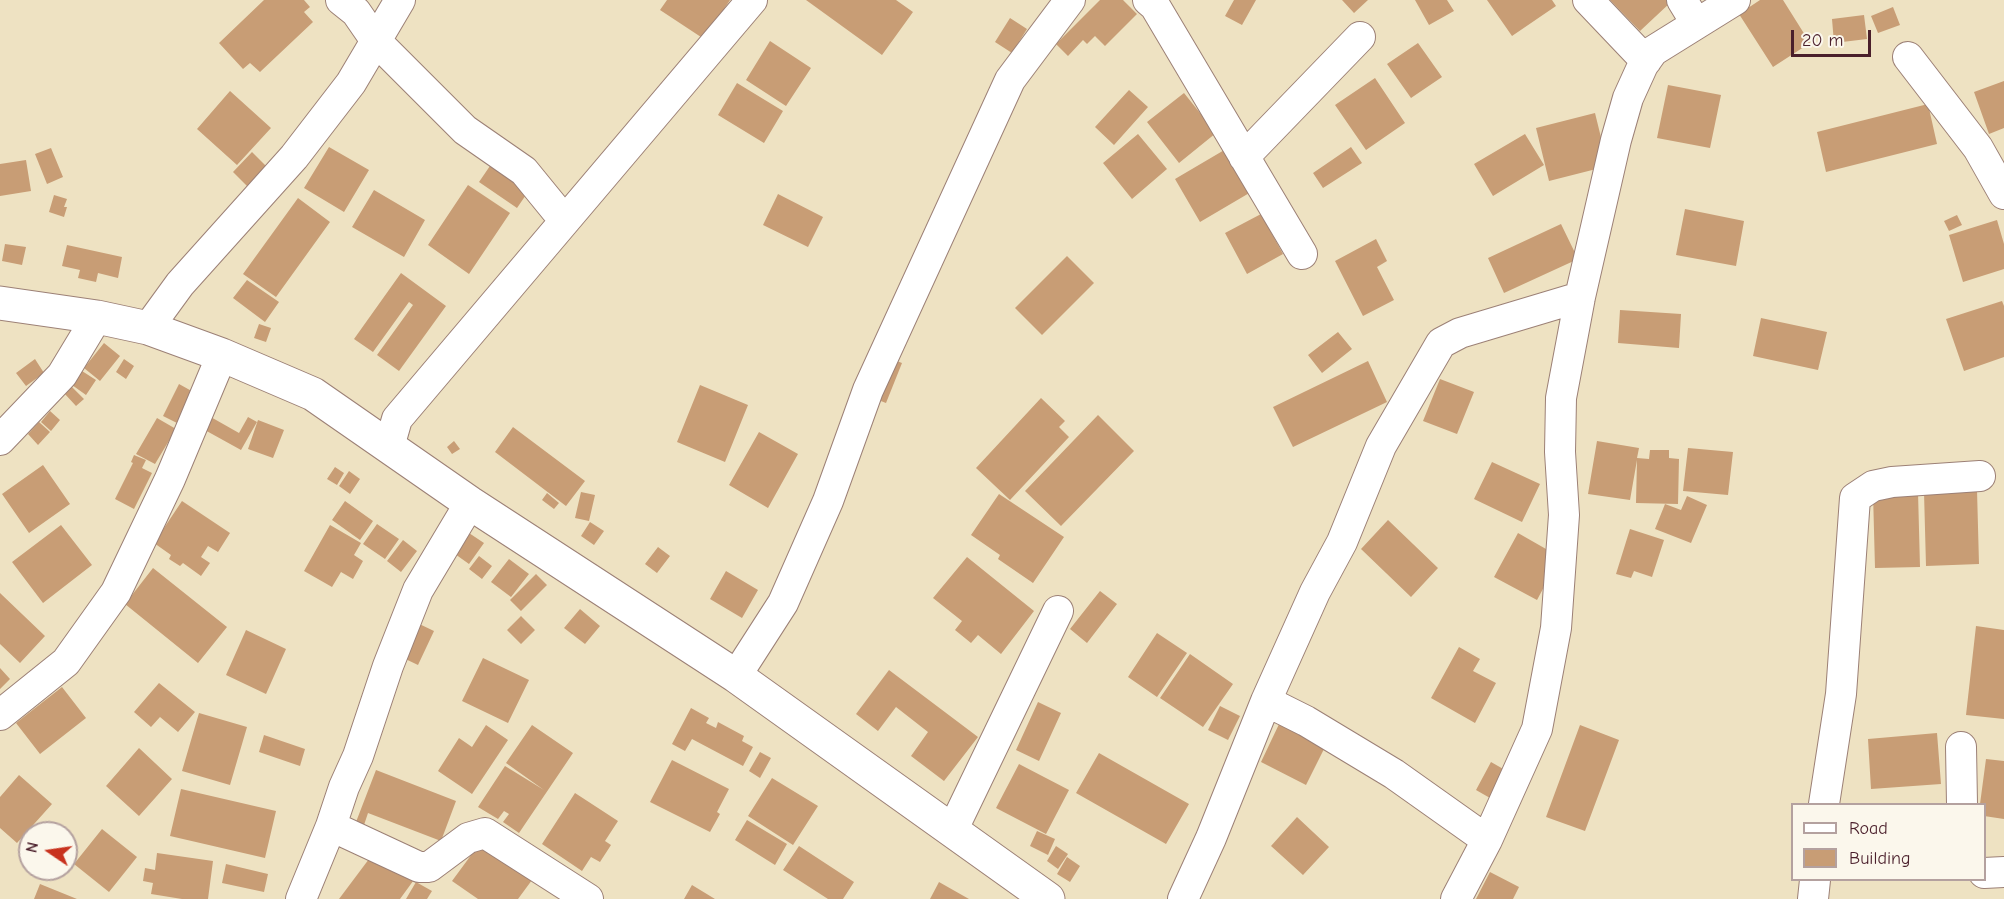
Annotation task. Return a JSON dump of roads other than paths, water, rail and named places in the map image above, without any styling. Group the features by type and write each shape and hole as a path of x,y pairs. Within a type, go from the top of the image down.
{"street":[{"path":"341,0 356,12 376,41 465,130 524,171 564,220"},
{"path":"148,328 180,284 294,157 351,83 400,0"},
{"path":"389,447 397,419 752,0"},
{"path":"736,676 783,603 828,501 868,390 1010,80 1070,0"},
{"path":"1148,0 1155,6 1302,254"},
{"path":"1588,0 1646,61"},
{"path":"1456,899 1487,840 1537,729 1557,628 1564,515 1560,452 1561,398 1580,297 1616,140 1628,98 1653,51 1689,12 1735,0"},
{"path":"1244,157 1360,37"},
{"path":"1908,57 1978,148 2004,194"},
{"path":"1183,899 1211,838 1266,700 1342,542 1381,446 1441,343 1460,333 1580,297"},
{"path":"0,303 97,316 148,328 222,355 313,394 470,503 736,676 1048,899"},
{"path":"0,440 62,375 97,316"},
{"path":"0,715 66,662 116,592 170,478 222,355"},
{"path":"1824,803 1841,694 1855,498 1873,486 1892,482 1980,476"},
{"path":"301,899 332,826 388,666 418,590 470,503"},
{"path":"952,831 1058,611"},
{"path":"1266,700 1306,721 1394,774 1487,840"},
{"path":"1961,747 1962,803"},
{"path":"332,826 420,867 429,867 468,838 485,833 588,899"},
{"path":"1986,873 2004,872"},
{"path":"1813,899 1815,881"}]}
